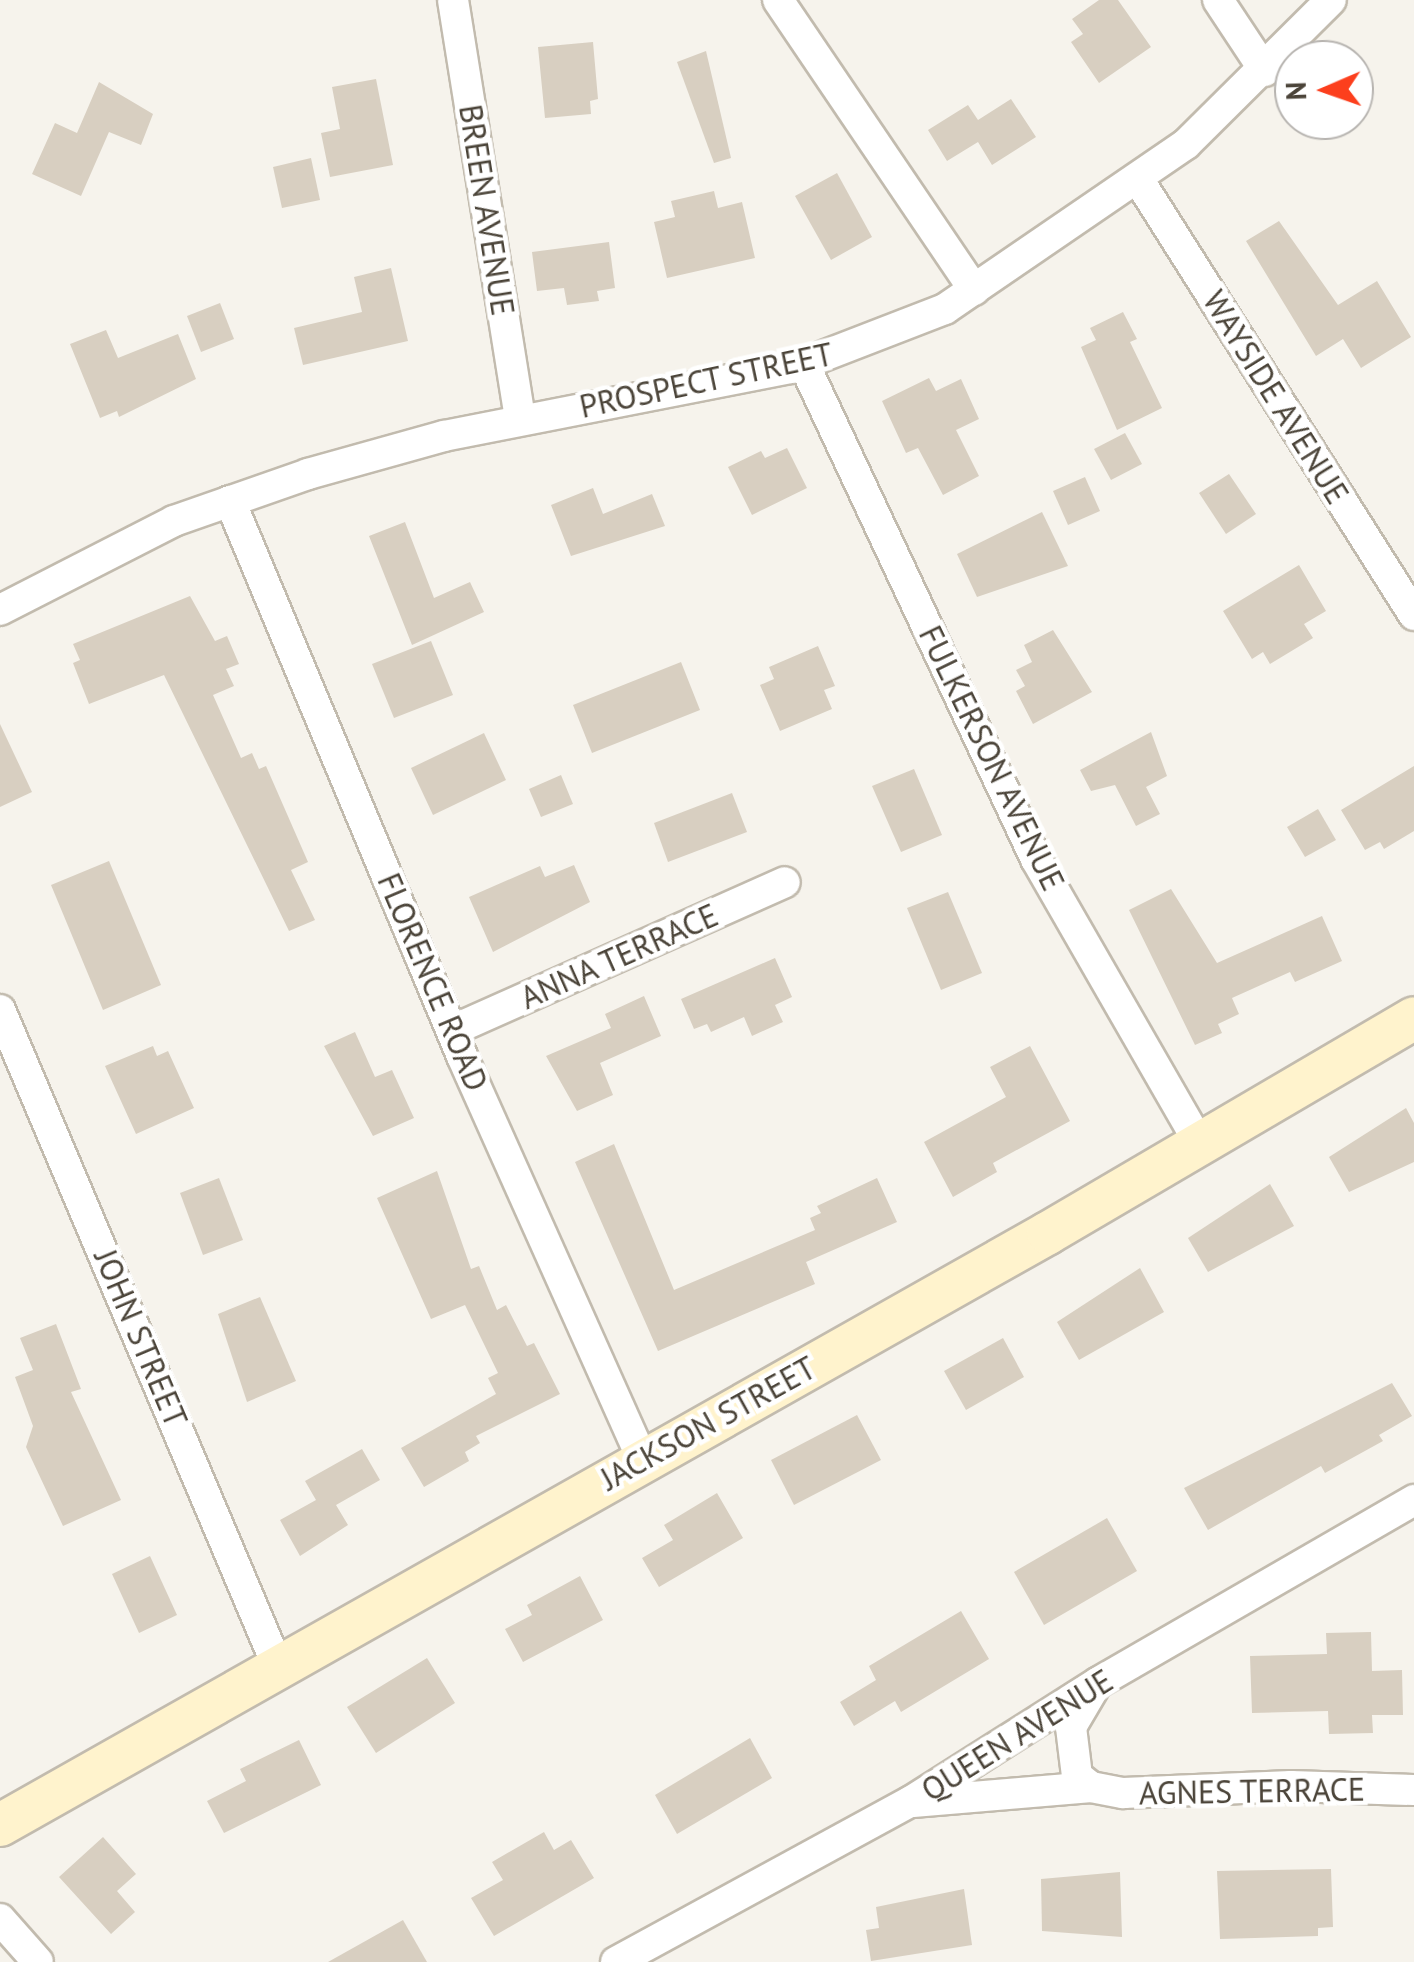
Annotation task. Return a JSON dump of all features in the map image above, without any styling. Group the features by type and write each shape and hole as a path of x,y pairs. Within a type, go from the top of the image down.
{"main road":[{"name":"JACKSON STREET","path":"0,1825 1414,1018"}],"street":[{"name":"BREEN AVENUE","path":"453,0 520,420"},
{"path":"778,0 974,290"},
{"path":"1218,0 1265,70"},
{"name":"PROSPECT STREET","path":"0,610 174,521 393,450 520,420 804,364 874,340 974,290 1138,179 1265,70 1331,0"},
{"name":"WAYSIDE AVENUE","path":"1138,179 1414,615"},
{"name":"FULKERSON AVENUE","path":"804,364 1036,859 1199,1142"},
{"name":"FLORENCE ROAD","path":"230,501 453,1030 643,1460"},
{"name":"ANNA TERRACE","path":"453,1030 785,882"},
{"name":"JOHN STREET","path":"0,1010 278,1667"},
{"name":"QUEEN AVENUE","path":"616,1962 910,1802 1098,1682 1414,1500"},
{"name":"AGNES TERRACE","path":"1090,1786 1078,1776 1070,1727 1098,1682"},
{"name":"AGNES TERRACE","path":"910,1802 1090,1786 1122,1793 1291,1786 1414,1790"},
{"path":"0,1920 38,1962"}],"building":[{"path":"1099,0 1118,0 1151,47 1099,83 1071,42 1083,34 1072,19"},
{"path":"593,42 598,99 590,101 591,114 545,118 538,47"},
{"path":"706,51 731,158 714,163 677,62"},
{"path":"376,79 393,165 330,177 321,133 340,129 332,87"},
{"path":"99,82 153,114 141,145 109,132 81,196 32,174 55,123 77,133"},
{"path":"1011,99 1036,137 992,165 978,142 947,161 928,130 968,105 978,120"},
{"path":"311,158 320,200 282,208 273,167"},
{"path":"837,173 872,237 831,260 795,196"},
{"path":"714,191 718,208 742,202 755,258 667,278 654,222 675,217 671,201"},
{"path":"1279,221 1338,305 1377,281 1411,337 1361,368 1343,339 1316,356 1246,241"},
{"path":"609,242 615,288 597,291 599,301 567,305 564,288 537,291 532,252"},
{"path":"391,268 408,341 303,365 294,328 362,312 354,277"},
{"path":"220,303 234,339 201,352 187,316"},
{"path":"1123,312 1137,339 1130,342 1162,408 1117,430 1081,347 1096,340 1090,328"},
{"path":"106,330 118,358 178,334 196,379 119,417 117,411 100,418 70,344"},
{"path":"929,378 936,391 961,379 979,419 956,430 979,476 943,495 918,448 906,453 882,401"},
{"path":"1125,433 1142,464 1111,480 1094,449"},
{"path":"787,448 807,488 752,515 728,467 761,451 765,458"},
{"path":"1229,474 1256,514 1226,534 1199,493"},
{"path":"1085,477 1100,511 1068,525 1053,491"},
{"path":"593,488 603,514 652,494 665,526 571,556 551,505"},
{"path":"1042,512 1068,566 977,597 957,554"},
{"path":"405,522 434,598 470,582 484,612 412,645 369,536"},
{"path":"1299,565 1326,611 1304,624 1313,638 1270,664 1263,652 1252,659 1223,611"},
{"path":"190,596 215,641 227,636 239,664 226,669 234,686 213,695 241,758 252,753 259,769 266,766 308,862 291,870 315,920 289,931 164,675 89,704 73,663 80,660 73,644"},
{"path":"1053,630 1092,692 1033,724 1016,691 1025,686 1016,670 1032,662 1024,645"},
{"path":"431,641 453,695 394,718 372,664"},
{"path":"818,646 835,686 824,690 832,709 780,731 760,685 774,679 769,667"},
{"path":"681,662 700,710 592,753 573,705"},
{"path":"0,724 32,792 0,807"},
{"path":"1151,732 1167,776 1146,787 1160,814 1136,826 1115,785 1091,791 1080,770"},
{"path":"484,733 506,780 433,815 411,768"},
{"path":"1414,766 1414,831 1384,849 1380,842 1365,850 1341,810"},
{"path":"914,769 942,835 901,852 872,786"},
{"path":"561,775 573,804 541,817 529,789"},
{"path":"732,793 747,832 668,862 654,823"},
{"path":"1318,809 1336,840 1305,857 1287,827"},
{"path":"109,861 161,985 103,1010 51,885"},
{"path":"574,865 590,902 493,952 469,897 540,866 545,877"},
{"path":"1171,889 1217,963 1322,916 1342,961 1295,982 1290,972 1232,998 1239,1014 1218,1024 1222,1033 1195,1045 1129,910"},
{"path":"948,892 982,973 941,990 907,908"},
{"path":"775,958 792,997 775,1005 783,1022 752,1036 744,1017 711,1032 707,1024 694,1029 681,999"},
{"path":"644,996 661,1036 600,1063 613,1095 577,1111 546,1056 611,1028 605,1014"},
{"path":"355,1032 375,1077 392,1070 414,1118 373,1136 324,1046"},
{"path":"153,1046 157,1056 168,1051 194,1108 136,1134 105,1066"},
{"path":"1030,1046 1070,1121 993,1163 997,1172 953,1197 924,1142 1006,1097 990,1067"},
{"path":"1406,1108 1414,1123 1414,1162 1349,1192 1329,1157"},
{"path":"614,1144 674,1290 815,1230 810,1218 821,1213 817,1206 877,1178 897,1222 806,1262 815,1284 658,1351 575,1162"},
{"path":"437,1171 471,1269 479,1266 497,1310 506,1305 527,1346 534,1343 560,1394 476,1436 480,1443 465,1452 469,1461 424,1487 401,1448 496,1394 488,1378 498,1373 465,1305 431,1319 377,1198"},
{"path":"219,1178 243,1240 203,1255 180,1193"},
{"path":"1270,1184 1294,1226 1208,1272 1188,1238"},
{"path":"1140,1268 1164,1312 1079,1360 1057,1322"},
{"path":"260,1297 296,1381 247,1402 218,1314"},
{"path":"56,1324 81,1389 71,1392 121,1500 63,1526 26,1447 33,1426 15,1377 33,1370 20,1338"},
{"path":"1003,1338 1024,1377 966,1410 944,1371"},
{"path":"1392,1383 1412,1416 1379,1435 1383,1441 1325,1473 1321,1466 1208,1530 1184,1488"},
{"path":"857,1415 881,1460 794,1505 771,1460"},
{"path":"362,1449 380,1480 336,1505 348,1525 300,1556 280,1520 316,1500 305,1481"},
{"path":"717,1493 743,1538 659,1587 642,1558 673,1540 664,1525"},
{"path":"1107,1518 1137,1571 1044,1625 1014,1572"},
{"path":"150,1556 177,1615 139,1633 112,1574"},
{"path":"580,1576 603,1620 523,1662 505,1629 532,1615 527,1605"},
{"path":"961,1611 989,1659 901,1712 895,1701 854,1726 840,1702 876,1680 869,1666"},
{"path":"1371,1632 1372,1671 1402,1670 1403,1715 1372,1715 1373,1733 1329,1734 1328,1711 1252,1713 1250,1656 1327,1654 1326,1633"},
{"path":"427,1658 455,1703 376,1753 347,1707"},
{"path":"750,1738 772,1778 677,1834 655,1795"},
{"path":"299,1740 321,1785 224,1833 207,1801 246,1781 240,1769"},
{"path":"544,1832 554,1850 571,1840 594,1878 494,1936 471,1898 503,1880 492,1862"},
{"path":"103,1837 136,1874 117,1891 135,1912 111,1934 59,1877"},
{"path":"1331,1869 1333,1927 1318,1928 1318,1936 1220,1939 1217,1871"},
{"path":"1120,1872 1122,1937 1042,1931 1041,1879"},
{"path":"964,1889 972,1945 871,1961 866,1930 879,1928 876,1907"},
{"path":"403,1920 427,1962 328,1962"}]}
